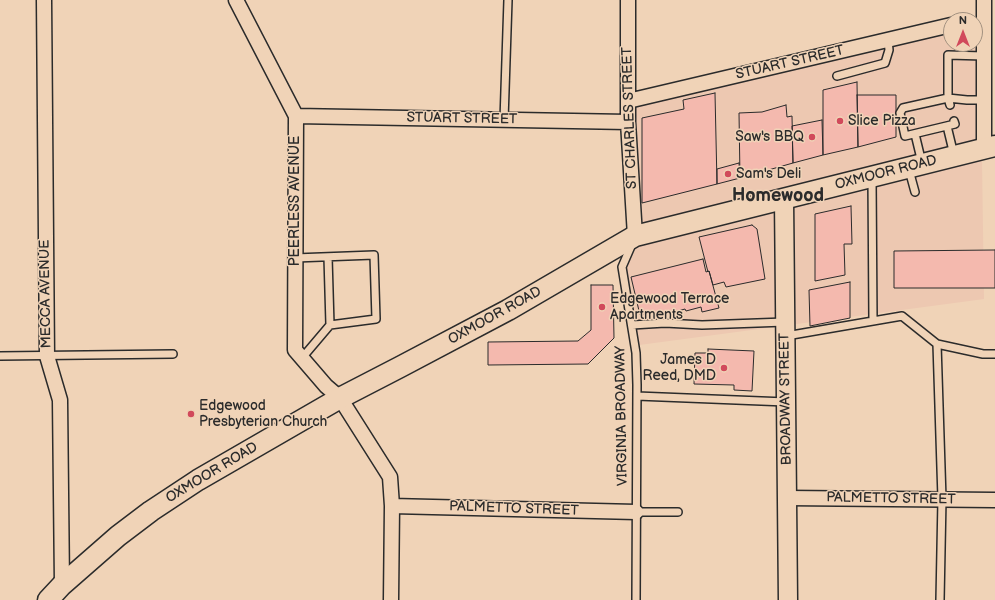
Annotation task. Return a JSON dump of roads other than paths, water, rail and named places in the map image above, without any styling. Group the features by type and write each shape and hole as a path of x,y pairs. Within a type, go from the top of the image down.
{"main road":[{"name":"OXMOOR ROAD","path":"48,600 62,585 118,536 151,511 198,480 340,398 508,310 636,236 990,148"}],"street":[{"name":"MECCA AVENUE","path":"44,0 47,356 60,400 62,585"},
{"name":"PEERLESS AVENUE","path":"236,0 296,116 295,350 326,386 340,398 390,477 392,506 391,600"},
{"name":"ST CHARLES STREET","path":"628,0 628,122 636,236"},
{"path":"980,12 984,0"},
{"name":"STUART STREET","path":"628,101 943,27"},
{"path":"983,50 984,100 990,148"},
{"name":"STUART STREET","path":"296,116 628,122"},
{"name":"BROADWAY STREET","path":"784,199 788,600"},
{"name":"PALMETTO STREET","path":"787,498 995,500"},
{"name":"PALMETTO STREET","path":"392,506 636,512"}],"lane":[{"path":"504,120 508,0"},
{"path":"837,76 886,63 890,50 888,40"},
{"path":"949,101 948,56 984,56"},
{"path":"954,121 955,124 924,130 905,136 900,113 903,108 918,108 949,101 984,100"},
{"path":"947,126 955,156"},
{"path":"915,134 915,192"},
{"path":"872,177 873,321"},
{"name":"VIRGINIA BROADWAY","path":"636,236 622,267 636,353 636,600"},
{"path":"295,258 374,255 376,319 330,325"},
{"path":"302,358 330,325 328,257"},
{"path":"632,325 665,323 785,329 873,321 902,316 937,344 983,354 995,354"},
{"path":"937,344 942,500 940,600"},
{"path":"0,356 173,354"},
{"path":"637,396 786,402"},
{"path":"636,512 678,512"}],"place":[{"name":"Slice Pizza","path":"840,121"},
{"name":"Saw's BBQ","path":"812,137"},
{"name":"Sam's Deli","path":"728,174"},
{"name":"Edgewood Terrace Apartments","path":"602,307"},
{"name":"James D Reed, DMD","path":"724,368"},
{"name":"Edgewood Presbyterian Church","path":"191,414"}],"district":[{"name":"Homewood","path":"778,196"}]}
